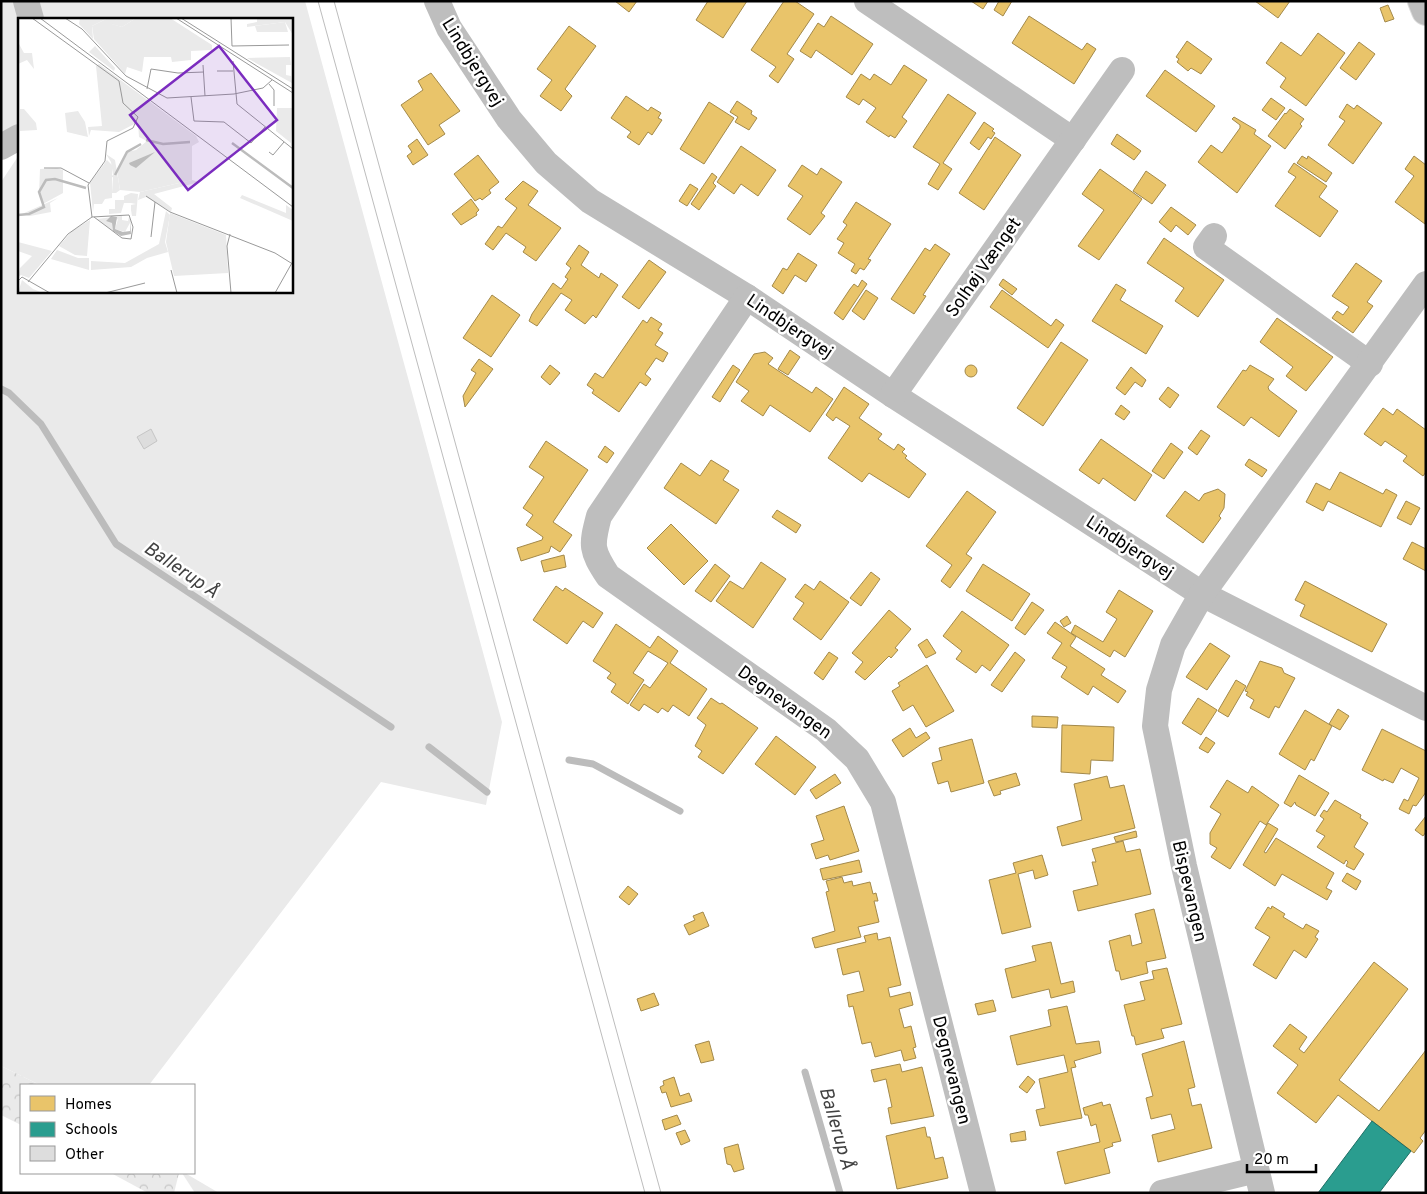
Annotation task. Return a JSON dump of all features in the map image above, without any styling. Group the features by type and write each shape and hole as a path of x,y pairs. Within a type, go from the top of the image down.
{"main road":[{"path":"1422,1 1426,11"}],"street":[{"path":"26,1 31,18"},
{"name":"Lindbjergvej","path":"437,1 449,28 509,119 546,163 590,201 747,297 893,395 1202,594 1426,708"},
{"path":"867,1 1073,140"},
{"name":"Solhøj Vænget","path":"893,395 1122,70"},
{"path":"1,147 18,138"},
{"path":"1214,236 1206,247 1370,364"},
{"path":"1202,594 1426,284"},
{"name":"Degnevangen","path":"747,297 599,516 593,537 594,555 608,576 826,730 857,759 883,802 984,1193"},
{"name":"Bispevangen","path":"1202,594 1173,645 1159,690 1155,726 1184,866 1259,1181"},
{"path":"1162,1193 1259,1181"}],"green space":[{"path":"1,1 305,1 502,722 486,805 381,782 150,1084 38,1084 1,1066 1,182 18,156 18,292 292,292 292,18 18,18 18,132 1,138"},
{"path":"1,1066 38,1084 20,1084 20,1124 1,1115"},
{"path":"113,1174 179,1174 174,1193 148,1193"},
{"path":"183,1174 187,1174 219,1193 195,1193"}],"building: Homes":[{"path":"615,1 637,1 629,12"},
{"path":"708,1 747,1 723,38 696,20"},
{"path":"784,1 795,1 814,14 787,54 794,59 778,83 769,76 776,67 751,50"},
{"path":"971,1 988,1 983,9"},
{"path":"999,1 1012,1 1003,16 994,10"},
{"path":"1255,1 1290,1 1278,18"},
{"path":"1388,5 1394,19 1385,22 1380,8"},
{"path":"831,16 873,44 852,75 816,50 811,58 800,51 818,23 824,27"},
{"path":"1029,16 1082,50 1087,43 1096,49 1074,84 1012,43"},
{"path":"569,26 596,46 565,89 572,96 561,111 540,96 552,80 537,69"},
{"path":"1318,33 1345,53 1306,106 1280,87 1286,78 1266,63 1281,42 1301,56"},
{"path":"1187,41 1212,59 1201,74 1191,68 1188,71 1177,62 1179,59 1176,57"},
{"path":"1359,42 1375,54 1356,80 1340,68"},
{"path":"904,65 927,80 902,117 907,121 895,138 890,135 889,137 866,122 876,108 863,99 859,105 846,97 861,74 870,80 874,74 891,85"},
{"path":"1165,70 1215,106 1196,132 1146,96"},
{"path":"431,73 460,111 439,125 445,134 428,145 401,105 423,90 418,81"},
{"path":"948,94 976,113 943,163 952,169 938,190 928,184 940,164 913,147"},
{"path":"626,96 648,111 651,107 661,113 658,118 662,120 652,135 648,132 639,145 627,137 631,132 611,118"},
{"path":"1271,98 1285,108 1276,120 1262,110"},
{"path":"737,101 752,111 751,114 757,118 749,130 735,122 738,117 730,112"},
{"path":"709,102 734,118 704,164 680,149"},
{"path":"1347,104 1354,109 1357,105 1382,123 1353,164 1328,145 1345,121 1339,117"},
{"path":"1290,109 1304,119 1300,124 1302,126 1285,149 1268,136"},
{"path":"1234,117 1256,130 1254,134 1271,146 1237,193 1198,162 1211,145 1222,153 1240,128 1240,125 1232,119"},
{"path":"984,122 994,129 992,131 995,133 991,139 988,137 979,150 970,143"},
{"path":"1117,134 1141,151 1134,160 1111,144"},
{"path":"995,137 1021,155 984,210 959,193"},
{"path":"417,139 428,155 413,165 407,156 412,152 408,146"},
{"path":"741,146 776,170 758,196 741,184 734,194 717,182"},
{"path":"478,155 499,182 489,190 491,193 482,200 480,198 475,201 454,174"},
{"path":"1302,156 1307,159 1308,156 1332,173 1326,182 1297,163"},
{"path":"1414,156 1426,165 1425,224 1395,202 1414,176 1405,169"},
{"path":"1294,163 1327,186 1319,197 1338,211 1320,237 1275,206 1296,177 1288,172"},
{"path":"802,165 817,175 821,168 842,182 821,213 825,216 810,235 787,219 803,196 788,186"},
{"path":"1100,169 1142,199 1099,260 1078,246 1104,210 1082,194"},
{"path":"1146,171 1166,185 1152,204 1133,191"},
{"path":"712,173 717,177 713,183 716,186 699,210 691,204"},
{"path":"523,181 538,191 528,205 561,228 536,261 523,252 526,247 506,233 493,250 485,244 498,226 502,228 517,208 505,199"},
{"path":"690,184 698,189 687,206 679,201"},
{"path":"471,199 479,210 476,213 477,215 461,225 452,214"},
{"path":"856,202 891,224 868,259 871,260 864,270 860,268 856,274 851,271 855,264 838,253 844,243 837,239 847,225 843,222"},
{"path":"1171,207 1196,225 1188,235 1176,225 1171,232 1159,222"},
{"path":"1164,238 1224,280 1198,317 1175,301 1184,288 1147,263"},
{"path":"935,244 950,254 923,295 926,296 914,314 891,299 925,248 930,251"},
{"path":"579,245 589,252 581,265 599,278 601,273 618,285 596,318 593,315 585,324 565,310 572,300 561,293 537,326 529,321 532,314 553,283 561,289 568,279 565,277 571,268 566,264"},
{"path":"798,253 817,265 806,282 795,275 783,294 772,286 783,268 787,270"},
{"path":"649,260 666,272 639,309 622,297"},
{"path":"1356,263 1382,281 1367,302 1373,306 1353,333 1332,318 1337,311 1343,315 1349,307 1332,296"},
{"path":"1003,279 1017,289 1012,295 999,285"},
{"path":"862,280 867,284 843,320 834,313 854,284 858,287"},
{"path":"1116,284 1126,290 1120,300 1163,326 1146,354 1092,321"},
{"path":"866,290 878,298 864,320 852,311"},
{"path":"1002,290 1051,326 1056,319 1064,325 1048,348 990,307"},
{"path":"492,295 520,315 491,357 463,338"},
{"path":"651,317 662,324 658,330 663,333 655,345 668,353 663,362 656,358 645,374 651,379 646,386 640,382 619,412 592,393 594,390 587,385 595,373 603,378 643,320 647,323"},
{"path":"1277,318 1333,357 1306,391 1286,376 1293,367 1260,342"},
{"path":"1061,342 1088,360 1043,426 1017,408"},
{"path":"790,350 800,357 788,375 778,369"},
{"path":"765,352 773,358 768,364 812,393 816,387 833,399 810,432 770,405 763,416 741,401 749,391 736,382 754,354"},
{"path":"479,359 493,369 465,407 463,396 476,373 471,370"},
{"path":"550,365 560,373 550,385 541,377"},
{"path":"733,365 740,370 720,402 712,397"},
{"path":"969,365 973,365 977,371 973,377 969,377 965,373 965,369"},
{"path":"1250,365 1274,379 1268,387 1269,390 1297,411 1279,437 1251,417 1244,426 1217,407 1243,370 1246,371"},
{"path":"1131,367 1146,380 1142,387 1135,382 1125,395 1116,388"},
{"path":"844,387 869,404 859,418 882,434 878,439 894,450 898,444 905,449 902,452 907,456 905,458 926,474 909,498 869,473 862,482 828,458 850,426 836,417 833,421 826,415"},
{"path":"1168,387 1179,395 1170,408 1159,399"},
{"path":"1121,405 1130,412 1124,420 1115,414"},
{"path":"1383,408 1393,415 1397,409 1426,430 1426,472 1423,476 1403,461 1407,456 1385,441 1381,446 1364,434"},
{"path":"1201,430 1210,436 1197,455 1188,448"},
{"path":"1101,439 1152,475 1135,501 1103,478 1099,484 1079,470"},
{"path":"546,441 588,470 553,522 572,535 560,552 551,546 549,552 521,561 517,548 542,540 543,537 526,525 533,515 523,508 544,477 529,467"},
{"path":"1171,443 1183,452 1164,479 1152,471"},
{"path":"605,446 614,453 607,463 598,457"},
{"path":"1249,459 1267,470 1262,477 1245,465"},
{"path":"711,460 729,471 723,480 739,490 716,524 664,488 681,463 700,476"},
{"path":"1340,472 1383,494 1386,489 1397,495 1381,527 1328,501 1323,511 1306,502 1316,483 1330,490"},
{"path":"1218,489 1225,494 1224,508 1219,516 1221,518 1203,543 1166,516 1185,491 1199,501 1204,494"},
{"path":"967,491 996,512 966,554 972,558 950,588 941,581 952,565 926,546"},
{"path":"1406,501 1420,508 1411,525 1397,518"},
{"path":"777,510 801,525 796,533 772,517"},
{"path":"671,524 708,561 684,585 647,548"},
{"path":"1412,542 1426,549 1426,571 1403,559"},
{"path":"564,555 566,567 544,572 541,561"},
{"path":"761,562 786,579 753,628 716,601 730,581 743,589"},
{"path":"715,564 730,576 711,602 695,591"},
{"path":"983,564 1030,594 1012,621 966,591"},
{"path":"871,572 880,579 861,606 850,598"},
{"path":"820,581 849,602 821,640 793,619 804,603 795,597 805,584 814,590"},
{"path":"1305,581 1387,624 1372,652 1300,616 1305,605 1295,600"},
{"path":"556,586 563,591 565,588 603,613 593,628 583,621 567,644 533,620"},
{"path":"1119,590 1153,611 1125,657 1114,650 1110,657 1071,633 1075,625 1103,642 1117,619 1106,612"},
{"path":"1032,602 1044,610 1025,635 1015,628"},
{"path":"889,610 911,629 895,648 898,650 891,658 889,656 865,680 855,672 863,662 852,653"},
{"path":"962,611 1009,645 990,671 982,665 976,673 956,659 962,651 943,636"},
{"path":"1067,616 1071,623 1064,627 1060,621"},
{"path":"1055,622 1076,637 1070,646 1105,669 1101,675 1126,691 1118,703 1093,686 1088,695 1061,677 1067,667 1052,658 1062,643 1047,633"},
{"path":"616,624 650,648 658,636 678,651 670,663 707,689 689,716 673,705 668,712 662,708 658,713 644,704 639,711 630,705 644,684 650,688 668,663 648,651 633,673 644,680 628,704 611,692 616,684 607,678 611,673 593,661"},
{"path":"927,639 936,653 926,658 918,645"},
{"path":"1210,643 1230,656 1207,690 1186,677"},
{"path":"829,652 838,658 823,680 814,673"},
{"path":"1015,652 1025,660 1002,692 991,685"},
{"path":"1260,661 1282,668 1284,673 1295,678 1279,708 1275,706 1269,718 1250,708 1254,700 1246,695 1248,692 1245,691"},
{"path":"927,665 954,711 926,727 913,705 903,711 892,691 900,686 898,683"},
{"path":"1236,680 1246,686 1228,717 1218,711"},
{"path":"711,698 720,704 722,703 758,728 723,774 698,757 702,751 695,746 706,725 697,718"},
{"path":"1198,698 1217,710 1201,735 1182,723"},
{"path":"1338,709 1349,716 1340,730 1329,724"},
{"path":"1305,710 1332,726 1314,761 1311,759 1305,770 1279,754"},
{"path":"1032,716 1058,717 1057,728 1032,727"},
{"path":"1062,725 1114,727 1113,761 1091,760 1090,774 1061,772"},
{"path":"910,728 916,738 926,732 930,738 903,757 892,740"},
{"path":"1382,729 1426,751 1426,792 1416,806 1413,805 1409,814 1399,809 1404,799 1408,801 1419,778 1401,768 1393,783 1384,779 1383,781 1362,770"},
{"path":"776,736 816,767 795,795 755,764"},
{"path":"1206,737 1215,743 1208,753 1199,748"},
{"path":"972,739 984,783 951,792 948,781 938,784 932,763 942,760 939,748"},
{"path":"1016,773 1020,785 1000,791 1001,794 994,796 988,781"},
{"path":"835,774 841,783 816,799 810,790"},
{"path":"1299,775 1329,793 1315,816 1296,805 1295,802 1291,807 1284,803"},
{"path":"1107,776 1110,788 1124,785 1135,828 1062,846 1057,827 1082,820 1074,784"},
{"path":"1227,780 1248,793 1252,786 1279,805 1266,825 1260,821 1230,869 1211,857 1217,848 1210,844 1210,833 1221,814 1210,807"},
{"path":"1335,800 1361,815 1360,818 1368,823 1354,847 1364,854 1354,870 1346,866 1348,862 1346,860 1344,864 1317,847 1325,836 1316,831 1324,819 1320,816 1324,810 1327,812"},
{"path":"844,806 859,851 830,860 828,855 816,859 811,844 824,840 816,816"},
{"path":"1426,816 1426,832 1423,836 1415,830"},
{"path":"1268,823 1278,829 1264,852 1266,853 1276,838 1334,873 1326,888 1332,891 1327,900 1282,874 1275,886 1243,865"},
{"path":"1136,831 1137,837 1116,842 1114,837"},
{"path":"1123,841 1126,852 1140,849 1151,894 1078,911 1073,891 1098,885 1092,862 1096,862 1092,849"},
{"path":"1042,855 1048,875 1035,879 1033,870 1018,874 1031,927 1002,934 989,880 1016,873 1013,863"},
{"path":"859,860 862,872 823,880 820,869"},
{"path":"1347,873 1361,881 1356,890 1342,881"},
{"path":"842,877 844,883 852,881 853,886 870,882 873,894 876,893 878,901 874,901 879,922 858,927 861,937 815,948 812,938 835,931 826,892 829,891 826,881"},
{"path":"628,886 638,894 629,905 619,897"},
{"path":"1272,906 1285,914 1283,917 1303,929 1306,924 1319,931 1315,937 1318,939 1306,958 1294,950 1276,979 1253,965 1270,937 1255,928 1268,907 1271,909"},
{"path":"1154,909 1166,958 1146,962 1148,973 1121,980 1119,971 1116,971 1109,941 1130,935 1132,946 1142,943 1135,914"},
{"path":"703,912 709,926 689,935 684,925 695,920 693,916"},
{"path":"877,933 878,940 890,937 901,985 888,988 890,997 910,992 913,1005 899,1009 904,1028 911,1026 916,1047 913,1048 916,1058 904,1061 901,1050 875,1057 871,1042 862,1044 853,1006 849,1007 847,995 864,991 859,971 843,975 837,949 866,942 864,936"},
{"path":"1051,942 1061,984 1073,981 1075,992 1051,998 1049,989 1012,998 1005,969 1036,961 1032,946"},
{"path":"1374,962 1408,989 1339,1080 1379,1111 1426,1050 1426,1130 1420,1138 1423,1141 1414,1153 1338,1095 1316,1123 1277,1093 1298,1065 1273,1046 1290,1024 1307,1037 1299,1049 1304,1053"},
{"path":"1167,968 1182,1024 1161,1029 1164,1038 1136,1045 1124,1005 1145,1000 1140,982 1154,979 1152,971"},
{"path":"654,993 659,1005 641,1011 637,999"},
{"path":"993,1000 996,1011 978,1015 975,1004"},
{"path":"1067,1006 1076,1044 1099,1041 1101,1053 1074,1061 1076,1067 1071,1068 1082,1118 1040,1126 1036,1110 1045,1108 1039,1079 1068,1072 1064,1055 1017,1065 1010,1036 1051,1026 1048,1010"},
{"path":"709,1041 714,1060 701,1063 695,1045"},
{"path":"1184,1041 1195,1087 1188,1089 1192,1106 1201,1104 1212,1148 1158,1162 1152,1135 1175,1129 1171,1114 1151,1119 1146,1098 1153,1096 1142,1054"},
{"path":"900,1064 902,1072 922,1067 934,1116 891,1124 888,1108 892,1107 886,1079 874,1082 871,1070"},
{"path":"1028,1076 1035,1082 1027,1093 1019,1087"},
{"path":"674,1077 680,1096 689,1093 692,1101 671,1107 666,1092 662,1093 660,1087 664,1085 663,1081"},
{"path":"1102,1102 1103,1106 1110,1104 1121,1141 1112,1143 1113,1146 1104,1149 1110,1173 1065,1184 1057,1152 1100,1142 1096,1124 1091,1126 1088,1115 1085,1115 1083,1108"},
{"path":"677,1115 681,1124 665,1130 662,1120"},
{"path":"925,1127 927,1137 930,1137 935,1159 943,1157 948,1178 897,1189 886,1136"},
{"path":"685,1130 690,1141 681,1145 676,1133"},
{"path":"1025,1131 1026,1140 1011,1142 1010,1134"},
{"path":"738,1144 744,1169 734,1172 731,1165 727,1164 724,1148"}],"building: Schools":[{"path":"1372,1121 1411,1151 1379,1193 1318,1193"}],"building: Other":[{"path":"151,429 157,441 144,449 137,437"}],"waterway":[{"name":"Ballerup Å","path":"1,389 9,393 41,424 116,544 391,727"},
{"path":"429,747 487,792"},
{"name":"Ballerup Å","path":"569,760 593,764 680,811"},
{"name":"Ballerup Å","path":"805,1072 840,1193"}],"tram line":[{"path":"318,1 645,1193"},
{"path":"334,1 661,1193"}]}
